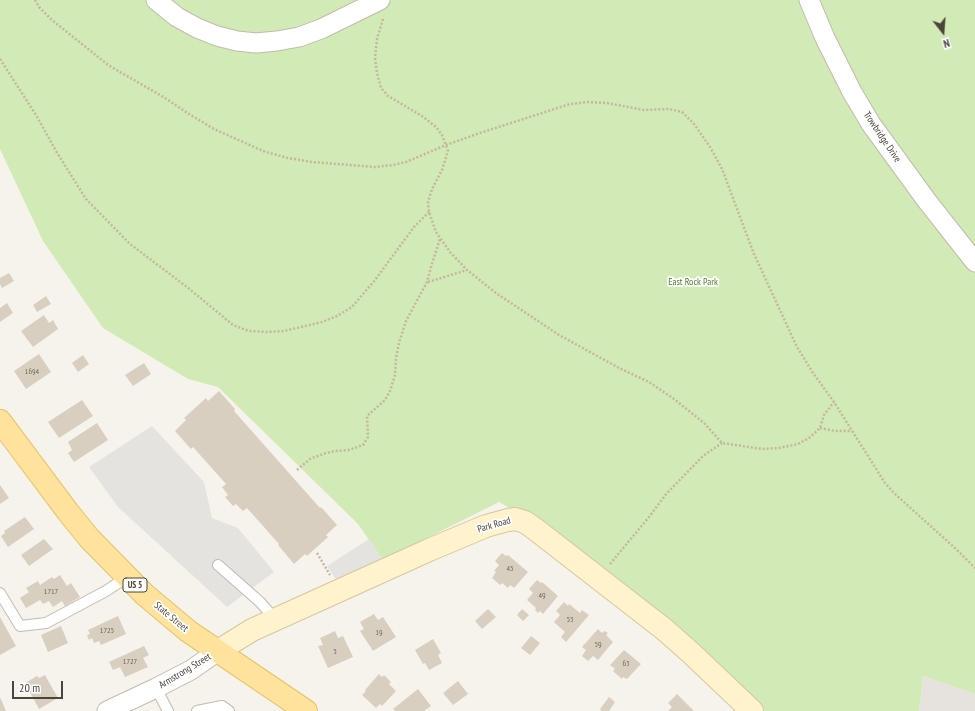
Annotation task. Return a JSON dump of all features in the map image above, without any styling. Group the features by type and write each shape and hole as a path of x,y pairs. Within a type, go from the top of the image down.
{"main road":[{"name":"State Street","path":"0,421 89,538 144,594 188,631 298,709"},
{"name":"Park Road","path":"218,651 252,630 275,619 486,526 515,519 525,522 546,537 596,578 665,630 752,711"}],"street":[{"path":"156,0 177,17 197,28 217,36 237,41 256,43 284,40 382,9"},
{"name":"Trowbridge Drive","path":"809,0 852,92 871,124 927,201 975,262"},
{"name":"Armstrong Street","path":"107,711 191,670 218,651"}],"lane":[{"path":"218,565 260,602 275,619"},
{"path":"0,593 20,626 46,623 106,591 127,577"},
{"path":"156,688 168,711"},
{"path":"197,711 222,706 229,711"}],"path":[{"path":"35,0 39,7 52,20 108,65 165,98 214,129 263,151 288,158 312,162 375,167 406,162 446,145 570,104 588,102 607,103 644,110 669,109 682,112 694,124 710,147 722,169 754,254 782,317 797,347 813,373 834,402 885,483 975,568"},
{"path":"382,9 375,58 381,88 388,96 422,116 436,127 442,135 448,151 446,160 432,189 428,202 429,212 433,226 440,239 467,270 496,293 559,335 621,369 649,382 674,399 704,423 722,443 762,448 778,448 798,444 809,438 820,428 824,416 834,402"},
{"path":"0,59 86,199 130,244 187,287 233,325 249,332 273,332 302,327 322,322 337,316 352,307 375,280 414,227 429,212"},
{"path":"297,470 310,460 323,454 349,450 363,445 366,441 368,437 367,416 385,400 390,391 395,375 399,344 406,321 428,282 440,239"},
{"path":"428,282 467,270"},
{"path":"820,428 835,431 852,431"},
{"path":"596,578 640,528 667,493 703,456 722,443"},
{"path":"317,553 328,573"}],"shaded area":[{"path":"152,426 204,482 212,518 238,528 274,572 227,607 118,507 89,467"},
{"path":"369,539 383,560 338,582 327,566"},
{"path":"923,676 975,694 975,711 919,711"}],"green space":[{"name":"East Rock Park","path":"0,0 975,0 975,694 923,676 919,711 758,711 685,642 573,544 499,502 383,560 358,524 218,387 188,379 103,328 43,241 0,149"}],"building":[{"path":"9,273 14,281 2,288 0,278"},
{"path":"46,296 51,304 37,312 33,305"},
{"path":"7,303 13,313 0,322 0,308"},
{"path":"44,315 49,323 53,320 58,329 33,347 21,331"},
{"path":"39,354 51,372 26,389 14,371"},
{"path":"83,355 89,364 78,372 72,363"},
{"path":"144,363 151,374 133,386 125,375"},
{"path":"219,391 235,409 234,411 320,508 321,507 337,525 326,535 328,537 307,556 305,554 294,564 278,545 279,544 247,508 243,511 236,504 233,506 225,497 228,495 222,487 226,484 193,447 191,449 175,431 186,420 184,418 206,398 208,401"},
{"path":"82,400 93,416 59,438 48,422"},
{"path":"97,423 108,440 74,462 68,453 72,450 68,442"},
{"path":"0,485 9,498 0,504"},
{"path":"25,517 34,529 8,547 1,536 5,533 4,531"},
{"path":"44,539 53,549 29,566 21,555"},
{"path":"502,553 506,556 508,555 528,572 514,588 510,585 508,588 502,583 500,585 492,578 496,572 494,571 499,565 495,561"},
{"path":"60,575 67,586 71,583 80,597 65,606 62,601 53,607 49,601 43,604 40,600 26,608 20,598 29,592 26,588 38,581 40,585 52,577 54,579"},
{"path":"537,580 541,583 542,582 558,596 543,614 540,611 538,613 535,610 536,608 527,600 533,593 529,589"},
{"path":"564,602 580,613 582,610 589,615 566,642 561,637 565,632 554,622 560,615 556,611"},
{"path":"488,609 496,617 482,629 475,621"},
{"path":"522,609 529,615 523,621 517,615"},
{"path":"374,614 378,620 383,617 396,637 373,651 360,631 364,629 360,622"},
{"path":"118,616 126,634 101,645 99,641 94,643 92,638 89,640 87,635 90,634 88,630"},
{"path":"0,617 16,646 0,655"},
{"path":"61,626 68,643 48,652 41,635"},
{"path":"598,629 602,633 604,631 608,633 606,635 613,642 598,660 593,656 588,661 582,656 586,650 582,647"},
{"path":"335,631 338,638 343,636 353,657 328,668 318,646 323,645 320,638"},
{"path":"531,636 540,643 530,655 521,648"},
{"path":"433,639 441,653 438,655 442,663 429,670 425,663 423,664 415,650"},
{"path":"144,646 149,655 143,658 148,667 125,677 120,667 113,670 109,662"},
{"path":"624,650 641,664 627,679 623,677 622,679 613,671 615,669 610,665"},
{"path":"379,674 382,677 384,675 391,682 389,684 396,691 382,706 380,704 376,708 362,695"},
{"path":"45,675 58,698 39,709 25,683 37,676 39,678"},
{"path":"458,681 468,694 453,705 443,693"},
{"path":"418,689 431,706 424,711 395,711 393,709"},
{"path":"677,694 694,711 668,711 672,707 668,703"},
{"path":"0,697 6,711 0,711"},
{"path":"609,697 615,702 609,711 602,711 600,709"}]}
